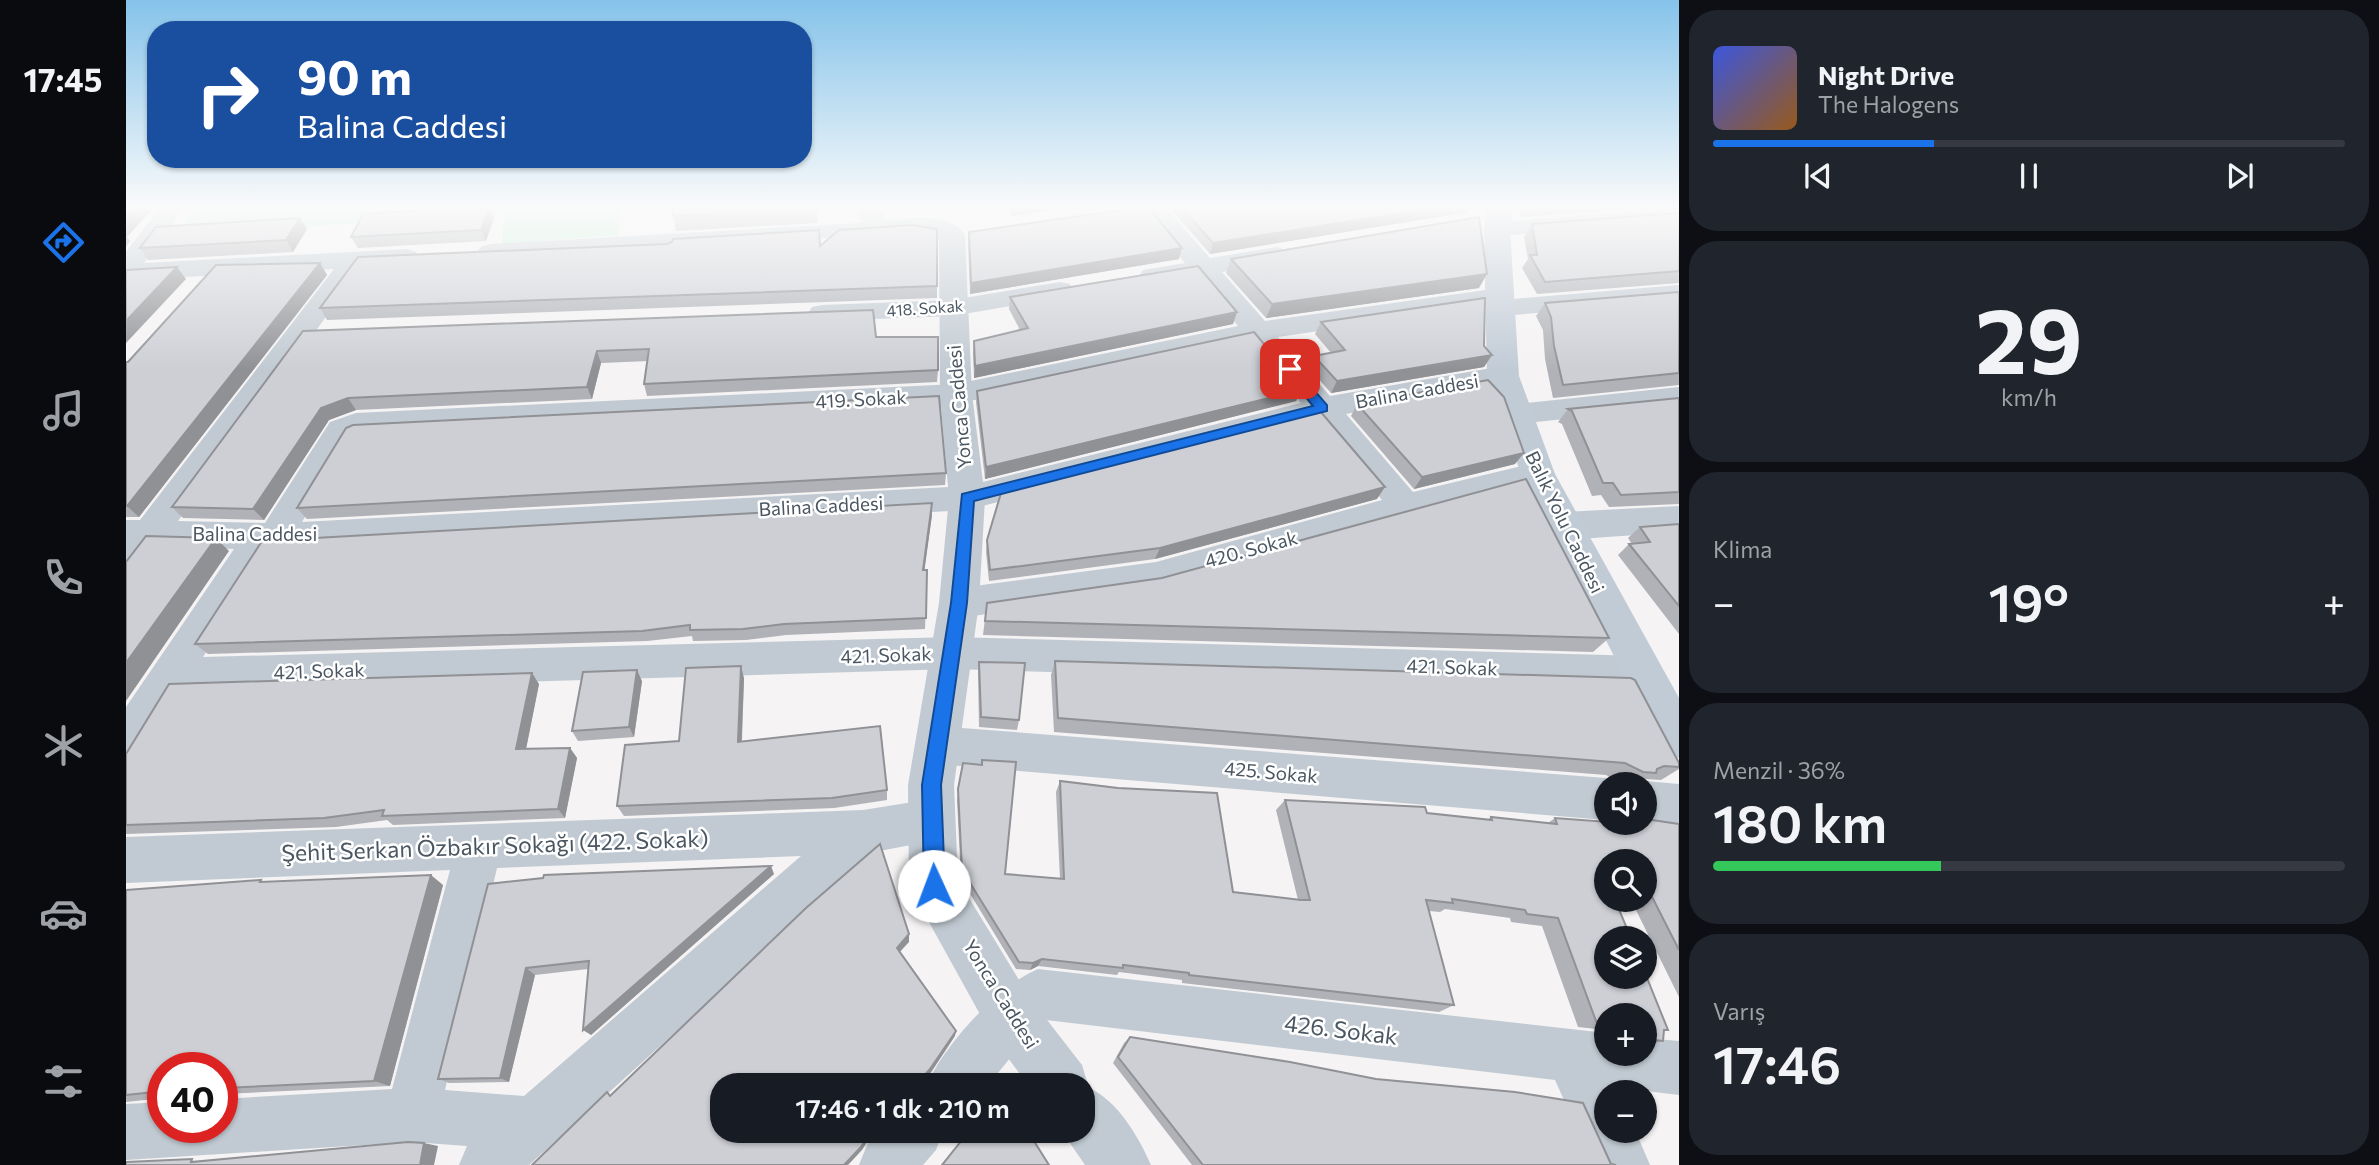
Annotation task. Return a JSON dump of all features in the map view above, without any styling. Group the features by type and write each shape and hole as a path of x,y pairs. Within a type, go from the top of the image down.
{"main road":[{"name":"Balık Yolu Caddesi","path":"1496,261 1503,376 1538,474 1642,673 1679,737"}],"street":[{"path":"126,270 327,261"},
{"path":"126,565 138,533 315,331 353,261"},
{"name":"Yonca Caddesi","path":"960,261 952,308 956,394 967,498 953,653 936,745 932,785 934,886 1011,1017 1053,1073"},
{"path":"1197,261 1406,506"},
{"path":"1124,280 1236,261"},
{"path":"188,296 215,267"},
{"name":"418. Sokak","path":"799,314 952,308 1084,287"},
{"path":"1500,302 1679,293"},
{"name":"419. Sokak","path":"269,537 341,430 356,424 956,394 1257,331 1500,302"},
{"name":"Balina Caddesi","path":"138,533 269,537 967,498 1322,408 1503,376"},
{"path":"1516,414 1679,397"},
{"name":"420. Sokak","path":"959,603 1156,576 1406,506 1538,474"},
{"path":"1564,526 1679,519"},
{"path":"126,742 269,537"},
{"name":"421. Sokak","path":"172,675 953,653 1642,673"},
{"name":"425. Sokak","path":"936,745 1594,798"},
{"path":"1657,803 1679,805"},
{"name":"Şehit Serkan Özbakır Sokağı (422. Sokak)","path":"126,860 863,832 932,820"},
{"path":"487,1165 863,832"},
{"path":"412,1115 479,846"},
{"name":"426. Sokak","path":"964,1073 1011,1017 1038,994 1679,1068"},
{"path":"1573,1057 1622,1165"},
{"path":"238,1126 412,1115 533,1124"},
{"path":"1095,1130 1121,1165"},
{"path":"126,1132 147,1131"},
{"path":"887,1165 905,1143"}],"building":[{"path":"355,261 937,261 937,286 320,308"},
{"path":"970,261 1101,261 971,283"},
{"path":"1233,261 1485,261 1487,274 1272,304"},
{"path":"1534,261 1679,261 1679,271 1545,282"},
{"path":"320,263 126,506 126,362 216,265"},
{"path":"1198,266 1237,312 975,366 974,341 1028,328 1010,297"},
{"path":"177,267 126,321 126,270"},
{"path":"1679,292 1679,373 1563,385 1551,317 1545,303"},
{"path":"1485,298 1484,346 1492,355 1337,381 1314,356 1345,350 1321,322"},
{"path":"873,310 876,337 938,337 938,370 644,384 649,349 597,351 587,387 348,398 321,408 253,509 172,507 303,331"},
{"path":"1254,332 1302,390 986,467 977,391"},
{"path":"1488,380 1504,397 1524,453 1422,477 1357,404"},
{"path":"939,396 946,473 297,508 346,428 353,425"},
{"path":"1679,398 1679,492 1621,495 1613,483 1603,483 1572,411 1568,409"},
{"path":"1320,411 1385,487 1160,548 990,570 987,540 1001,493"},
{"path":"1526,479 1609,638 985,621 987,603 1162,578"},
{"path":"932,503 923,570 927,570 926,618 784,624 743,629 690,630 690,625 642,631 195,644 262,541"},
{"path":"1679,524 1679,606 1629,544 1650,542 1640,527"},
{"path":"146,536 216,538 126,663 126,562"},
{"path":"1055,661 1631,678 1635,680 1679,767 1664,766 1656,772 1643,772 1625,763 1058,718"},
{"path":"979,662 1025,663 1019,720 981,717"},
{"path":"741,666 738,742 880,726 887,790 832,798 617,806 625,745 679,741 686,668"},
{"path":"637,670 629,727 572,731 583,672"},
{"path":"532,673 516,749 570,748 558,809 382,816 384,810 324,818 126,825 126,754 169,684"},
{"path":"982,760 1016,762 1005,874 1064,879 1060,781 1118,788 1217,793 1233,892 1301,900 1310,900 1285,800 1425,807 1427,813 1492,820 1491,817 1557,824 1555,818 1594,821 1594,835 1657,835 1657,821 1679,824 1679,950 1657,907 1657,849 1594,849 1594,912 1620,912 1626,926 1594,926 1594,989 1651,989 1668,1030 1664,1030 1663,1041 1657,1040 1657,1003 1594,1003 1594,1016 1558,918 1452,899 1453,903 1426,900 1454,1005 1123,965 1123,968 1042,959 1033,963 1019,962 962,870 958,789 963,763 982,765"},
{"path":"880,844 909,934 897,948 956,1031 926,1073 710,1073 710,1143 864,1143 844,1165 532,1165 607,1092 610,1096 806,908"},
{"path":"771,866 583,1030 589,961 526,968 500,1078 438,1079 488,884 543,878 544,875"},
{"path":"431,875 374,1081 238,1087 238,1052 147,1052 147,1093 126,1095 126,890 261,880 260,882"},
{"path":"1130,1037 1290,1062 1376,1079 1515,1092 1583,1103 1594,1127 1594,1143 1601,1143 1611,1164 1616,1165 1203,1165 1118,1057"},
{"path":"408,1142 424,1143 420,1165 126,1165 126,1162 192,1159 191,1162"},
{"path":"960,1143 1035,1143 1049,1165 942,1165"}],"route":[{"path":"934,886 932,785 936,745 953,653 967,498 1322,408 1290,369"}]}
